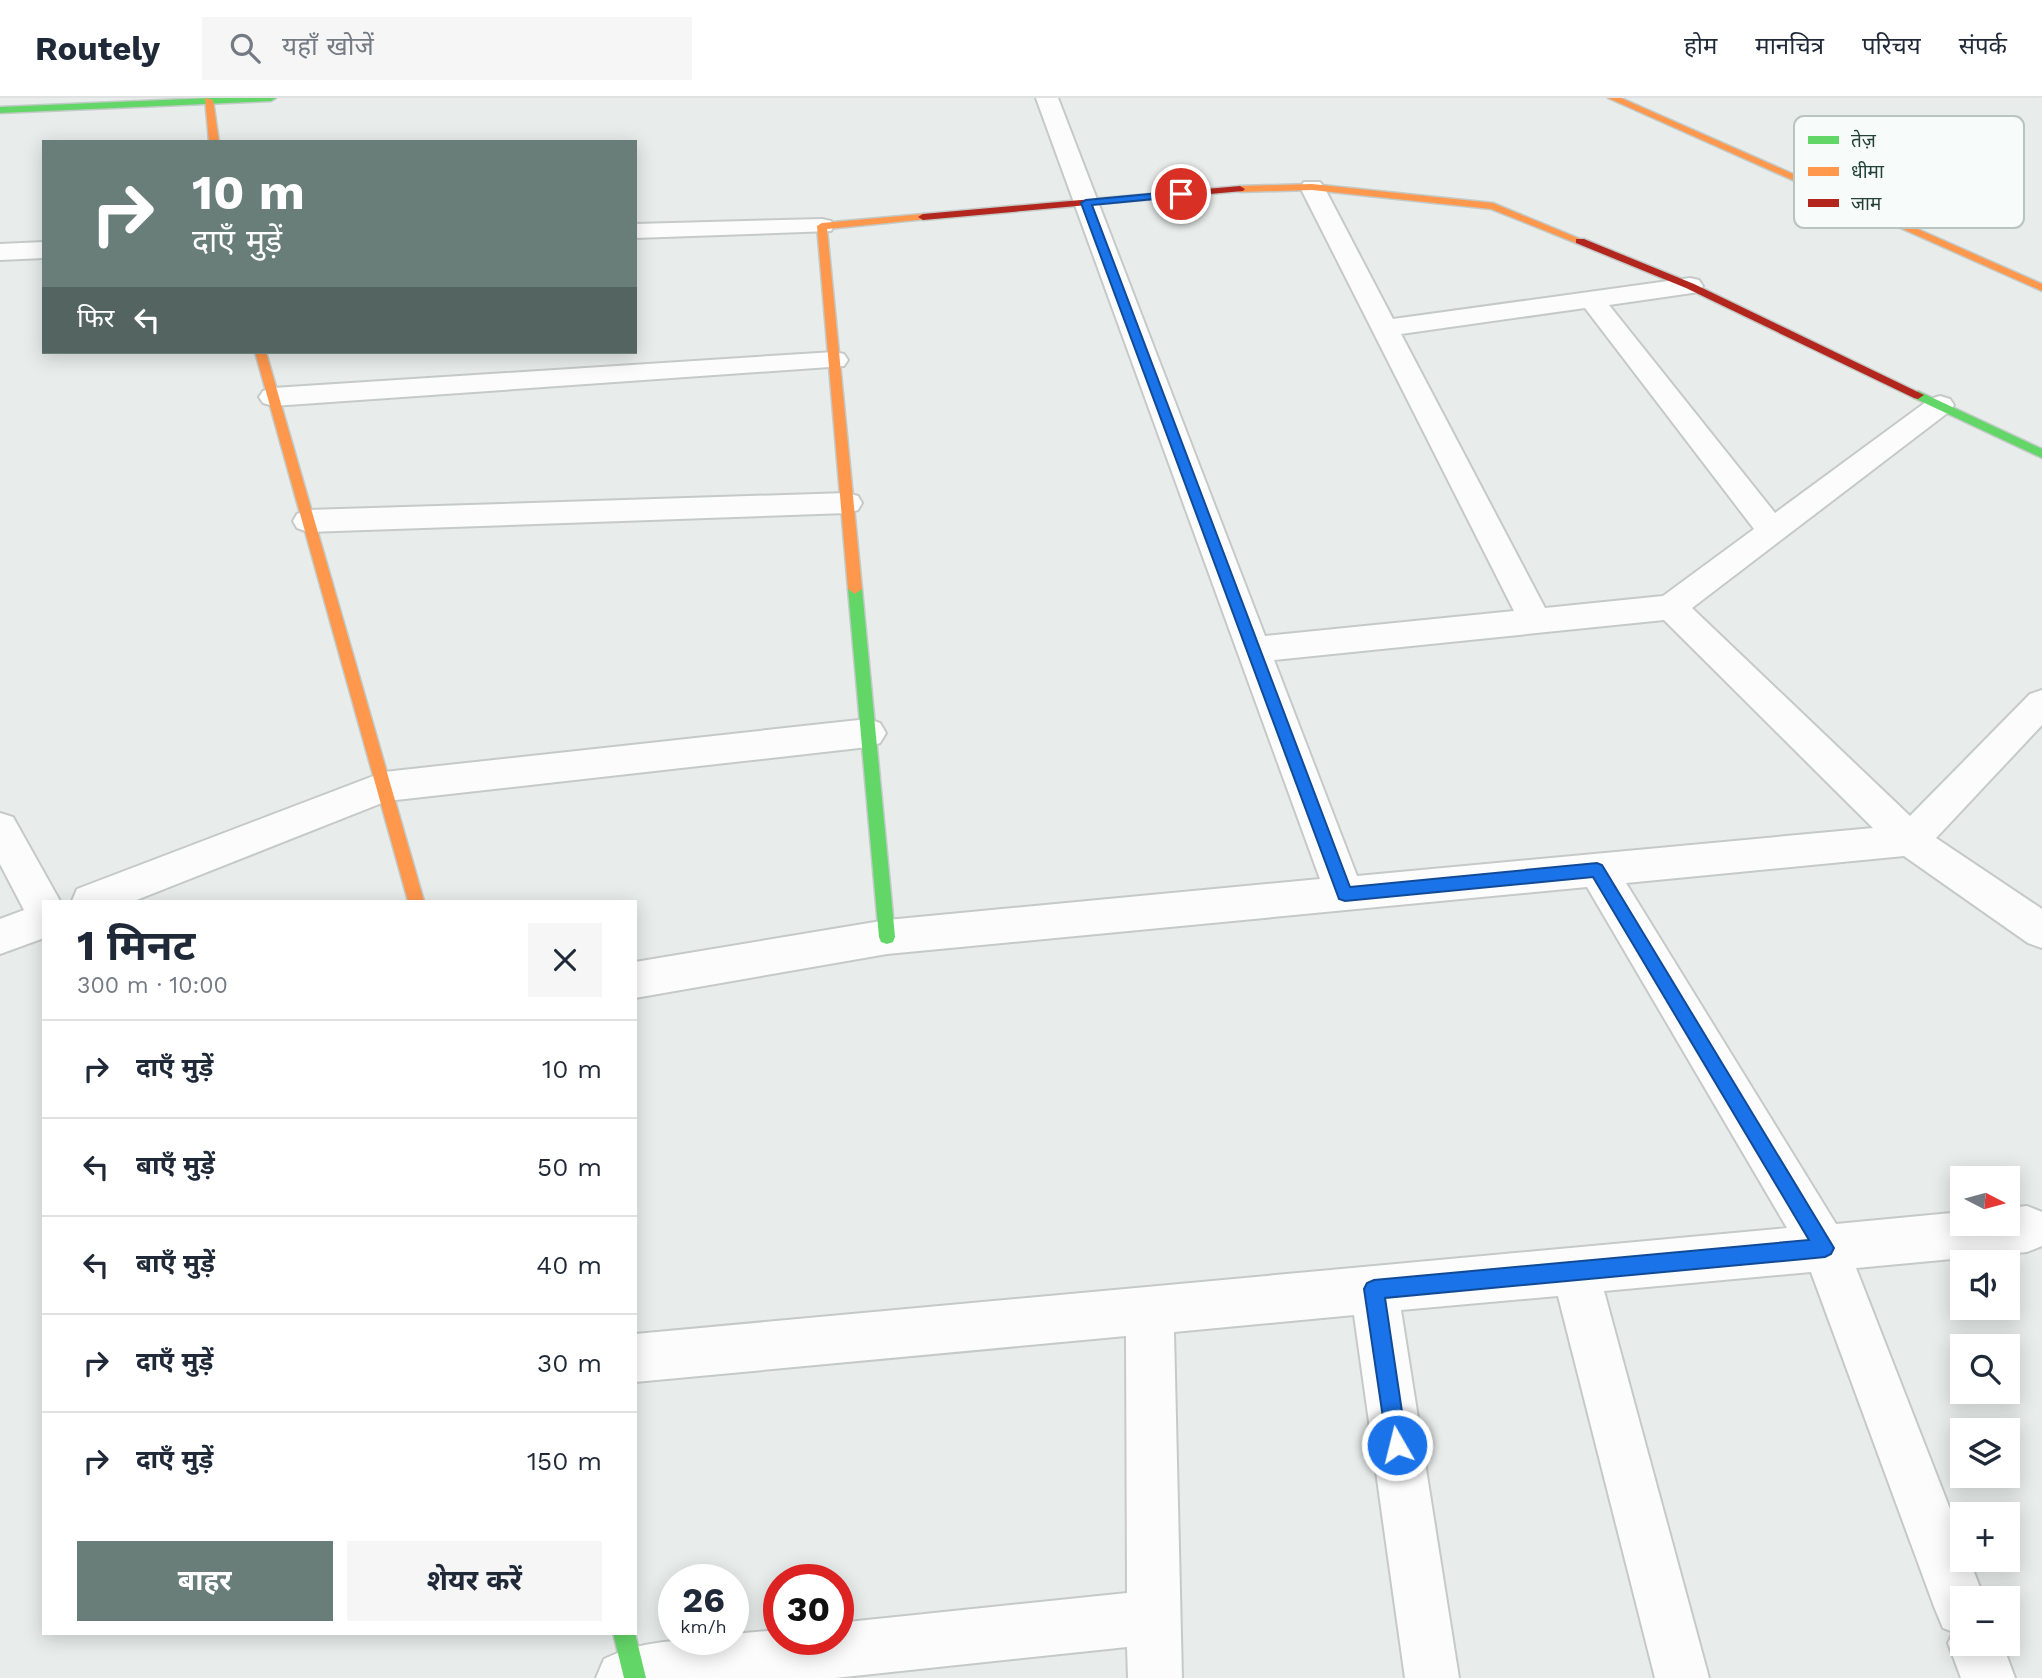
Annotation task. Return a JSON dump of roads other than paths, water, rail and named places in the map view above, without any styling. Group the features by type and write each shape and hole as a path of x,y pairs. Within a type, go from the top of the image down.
{"street":[{"path":"0,110 271,98"},
{"path":"1047,98 1345,894"},
{"path":"1614,98 1794,178"},
{"path":"208,100 214,140"},
{"path":"1312,187 1535,621"},
{"path":"637,231 822,226 1251,188 1312,187 1493,206 1690,286 2042,454"},
{"path":"822,226 887,937"},
{"path":"1907,228 2042,288"},
{"path":"0,252 42,250"},
{"path":"1385,328 1690,286"},
{"path":"1591,299 1772,531"},
{"path":"261,354 416,900"},
{"path":"273,397 834,360"},
{"path":"1254,650 1671,607 1940,405"},
{"path":"307,520 847,503"},
{"path":"1671,607 1910,840 2042,931"},
{"path":"637,980 887,937 1910,840 2042,703"},
{"path":"93,900 384,787 868,733"},
{"path":"0,828 42,905"},
{"path":"1597,870 1825,1248 1953,1586"},
{"path":"0,937 42,921"},
{"path":"637,1358 2037,1228"},
{"path":"1575,1271 1682,1678"},
{"path":"1374,1289 1432,1678"},
{"path":"1150,1310 1154,1678"},
{"path":"629,1665 1154,1617"},
{"path":"1980,1656 1988,1678"}]}
